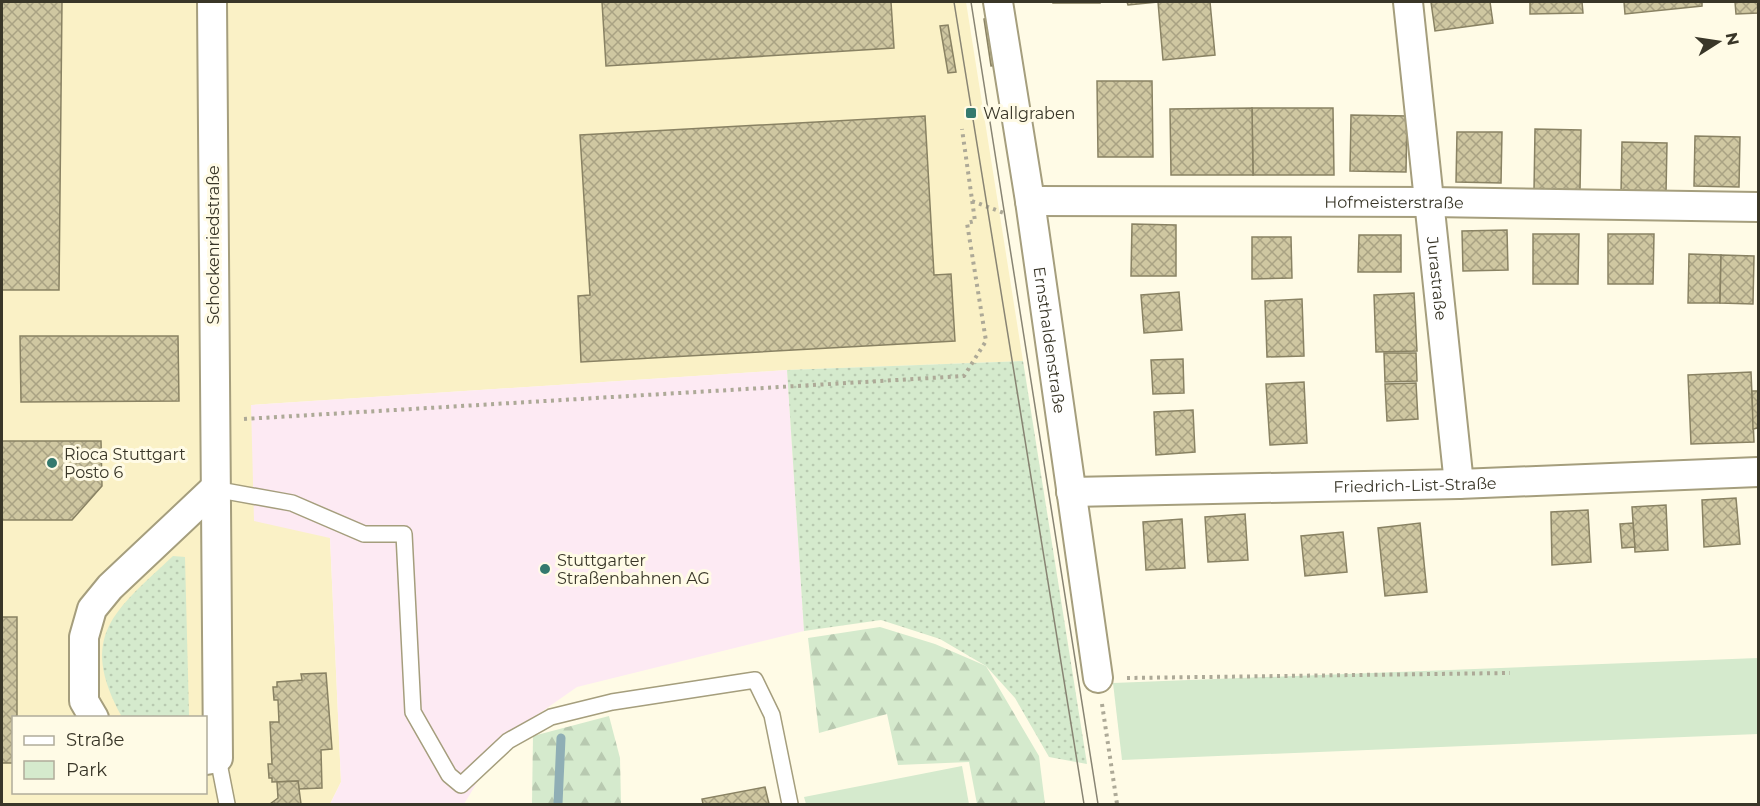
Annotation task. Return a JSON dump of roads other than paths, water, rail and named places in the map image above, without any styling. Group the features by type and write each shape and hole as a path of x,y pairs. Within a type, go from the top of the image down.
{"street":[{"name":"Schockenriedstraße","path":"212,2 214,421 212,759"},
{"name":"Ernsthaldenstraße","path":"998,2 1030,201 1098,678"},
{"name":"Jurastraße","path":"1408,2 1459,484"},
{"name":"Hofmeisterstraße","path":"1030,201 1430,202 1758,207"},
{"name":"Friedrich-List-Straße","path":"1071,492 1459,484 1758,472"},
{"path":"93,716 84,700 84,637 92,609 110,587 214,489"}],"lane":[{"path":"214,489 292,503 364,534 404,534 413,712 449,775 461,785 508,741 551,717 612,702 755,680 772,715 789,804"},
{"path":"212,759 227,804"}],"waterway":[{"path":"558,804 561,738"}],"tram line":[{"path":"954,2 1084,804"},
{"path":"971,2 1098,804"}],"place":[{"name":"Wallgraben","path":"971,113"},
{"name":"Rioca Stuttgart Posto 6","path":"52,463"},
{"name":"Stuttgarter Straßenbahnen AG","path":"545,569"}]}
